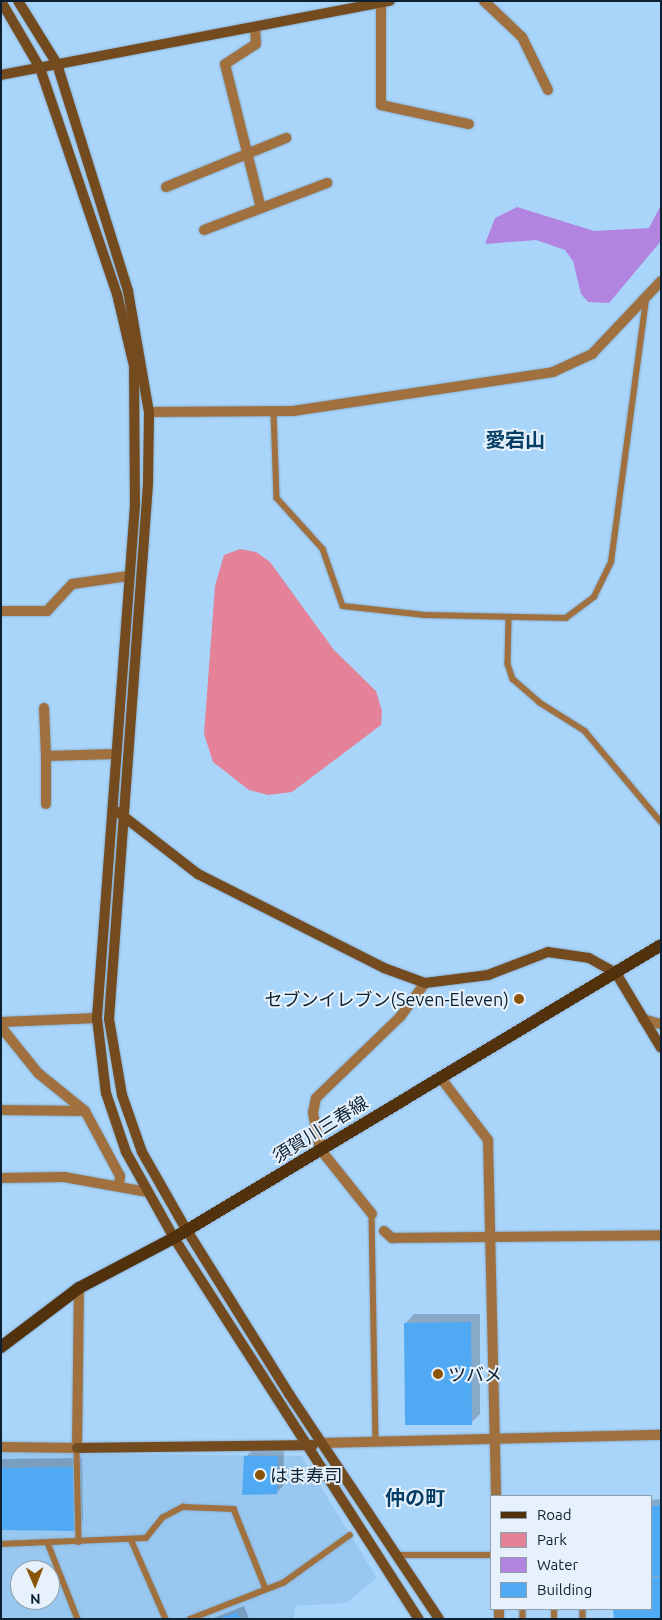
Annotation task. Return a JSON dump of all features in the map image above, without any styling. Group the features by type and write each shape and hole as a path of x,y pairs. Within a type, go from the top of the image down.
{"main road":[{"name":"須賀川三春線","path":"1,1347 79,1288 174,1238 186,1229 661,945"}],"street":[{"path":"2,1 40,68 117,294 134,366 136,505 128,576 97,1018 106,1093 126,1152 174,1238 419,1619"},
{"path":"18,1 57,64 128,291 149,412 148,484 109,1019 122,1095 142,1152 186,1229 322,1443 438,1619"},
{"path":"484,1 522,38 548,90"},
{"path":"1,75 386,2 381,105 469,124"},
{"path":"255,27 256,44 225,64 261,208"},
{"path":"166,187 286,138"},
{"path":"204,230 327,183"},
{"path":"149,412 274,412 570,368 592,354 661,281"},
{"path":"1,611 47,610 72,584 128,576"},
{"path":"44,708 46,804"},
{"path":"46,756 115,754"},
{"path":"112,810 123,813 198,874 384,968 425,984 488,975 548,952 589,958 616,973 661,1048"},
{"path":"372,1214 320,1149 312,1112 316,1098 400,1017 425,984"},
{"path":"1,1022 97,1018"},
{"path":"643,1019 661,1024"},
{"path":"1,1027 38,1073 85,1111 120,1176 119,1185"},
{"path":"440,1077 488,1140 492,1236 496,1495"},
{"path":"1,1110 85,1111"},
{"path":"1,1178 64,1176 119,1185 147,1192"},
{"path":"384,1231 392,1238 661,1235"},
{"path":"77,1448 79,1288"},
{"path":"1,1447 309,1446 322,1443 376,1441 661,1435"}],"lane":[{"path":"274,412 277,498 323,549 343,606 510,619 557,620 574,615 594,597 608,570 646,298"},
{"path":"510,619 508,664 513,679 539,702 585,731 661,822"},
{"path":"372,1214 376,1441"},
{"path":"77,1448 79,1542"},
{"path":"3,1545 79,1542 86,1537 146,1538 162,1518 183,1507 234,1509 266,1590"},
{"path":"190,1619 283,1583 350,1536"},
{"path":"130,1539 166,1619"},
{"path":"48,1543 78,1619"},
{"path":"396,1556 490,1556"}],"shaded area":[{"path":"1,1453 302,1456 377,1578 346,1603 295,1606 294,1619 1,1619"}],"green space":[{"path":"240,549 256,552 270,562 334,650 376,691 382,711 381,725 292,792 268,795 249,790 213,762 204,734 215,586 224,555"}],"water":[{"path":"661,205 661,241 609,303 588,302 581,294 573,261 565,250 536,240 485,244 495,218 517,207 594,231 649,228"}],"building":[{"name":"ツバメ","path":"471,1322 472,1425 405,1425 404,1323"},
{"name":"はま寿司","path":"244,1456 278,1456 277,1494 242,1495"},
{"path":"74,1467 74,1531 1,1530 1,1468"},
{"path":"661,1505 661,1576 652,1576 652,1506"},
{"path":"652,1577 661,1577 661,1619 614,1619 613,1610 652,1610"},
{"path":"237,1612 240,1619 219,1619"}],"place":[{"name":"セブンイレブン(Seven-Eleven)","path":"519,999"},
{"name":"ツバメ","path":"438,1374"},
{"name":"はま寿司","path":"260,1475"}],"district":[{"name":"愛宕山","path":"515,439"},
{"name":"仲の町","path":"415,1497"}]}
